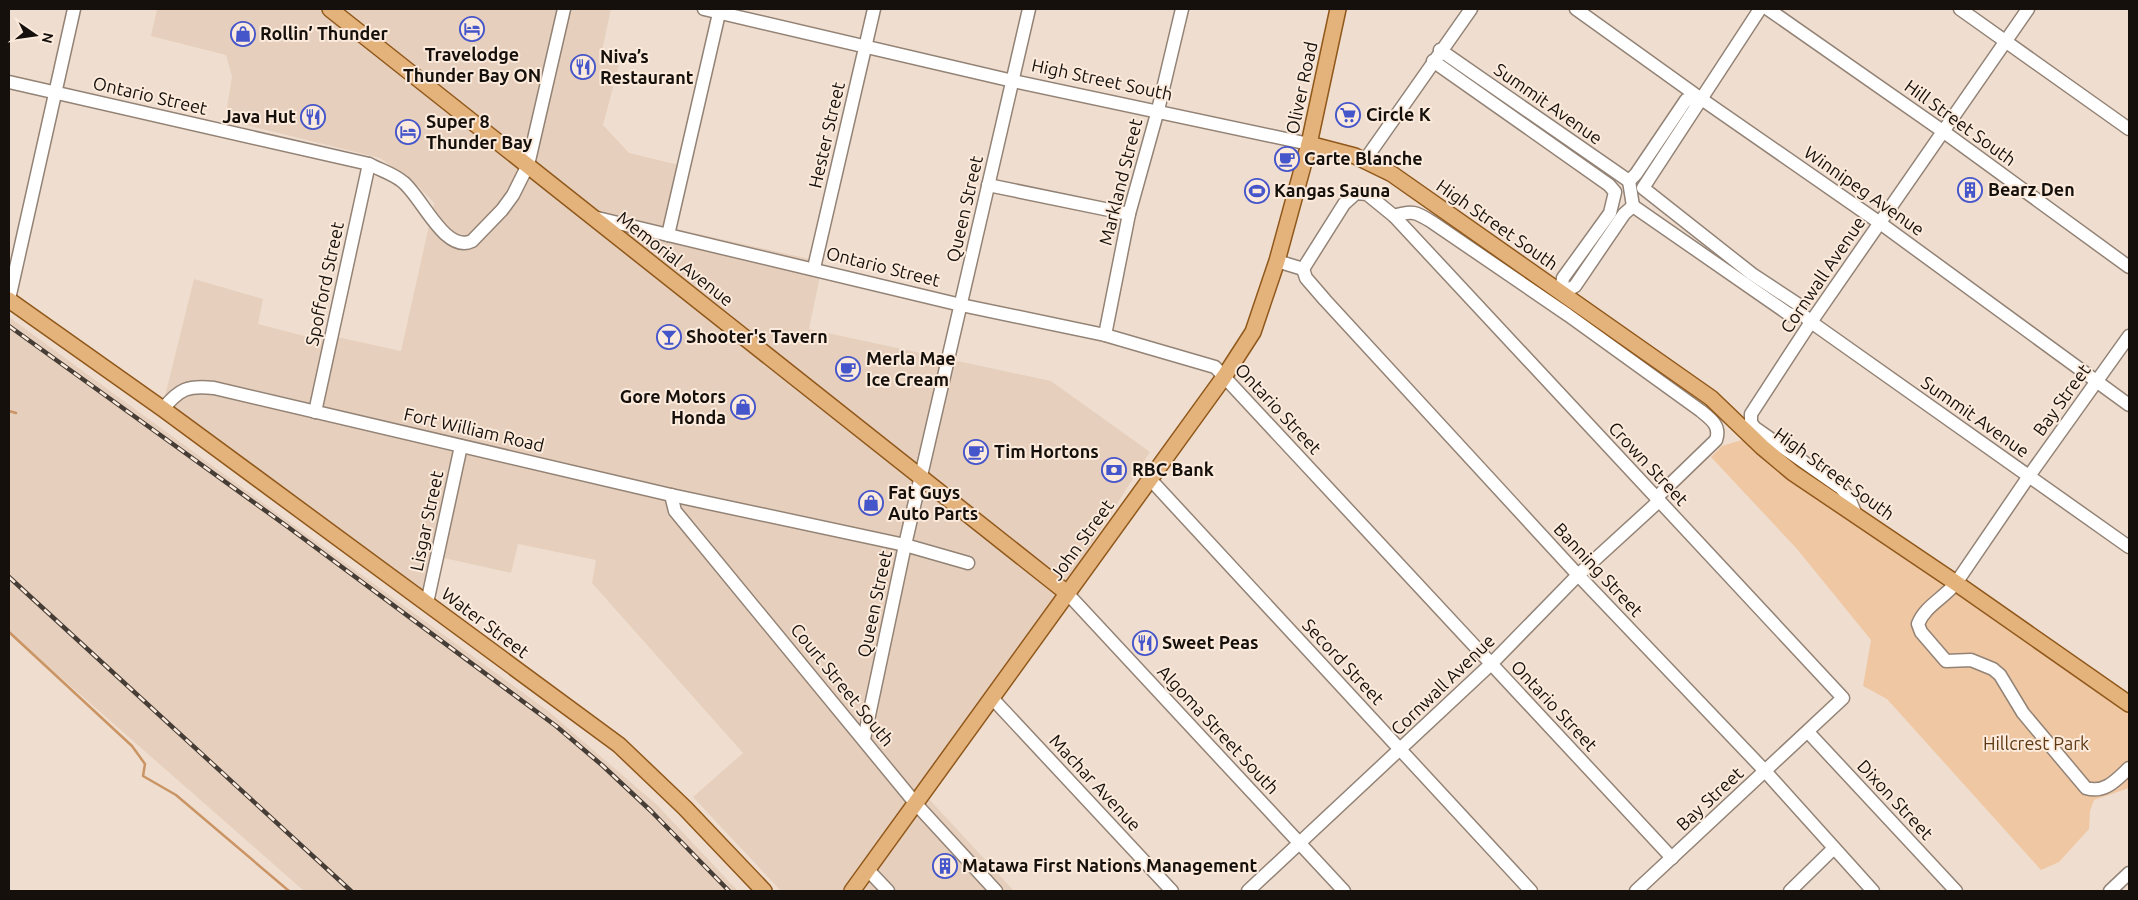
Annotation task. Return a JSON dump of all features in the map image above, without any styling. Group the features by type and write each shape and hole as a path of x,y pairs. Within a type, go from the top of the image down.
{"main road":[{"name":"Memorial Avenue","path":"330,9 1067,593"},
{"name":"Oliver Road","path":"1277,261 1309,144 1338,9"},
{"name":"High Street South","path":"1309,144 1366,160 1392,174 1712,398 1762,447 1794,473 2129,704"},
{"name":"John Street","path":"852,891 1224,377 1253,332 1277,261"},
{"path":"9,300 163,409"},
{"name":"Water Street","path":"163,409 619,745 685,808 764,891"}],"street":[{"path":"9,300 74,9"},
{"path":"528,165 564,9"},
{"name":"High Street South","path":"704,9 720,11 1013,81 1158,110 1309,144"},
{"name":"Hester Street","path":"814,268 874,9"},
{"name":"Queen Street","path":"864,739 905,545 1029,9"},
{"name":"Markland Street","path":"1105,336 1129,214 1158,110 1182,9"},
{"path":"1366,160 1471,9"},
{"name":"Winnipeg Avenue","path":"1576,9 1880,223 2129,405"},
{"path":"1561,294 1575,286 1624,214 1633,206 1632,178 1686,100 1700,98 1760,9"},
{"name":"Hill Street South","path":"1768,9 1944,132 2129,267"},
{"path":"1960,9 2129,128"},
{"name":"Cornwall Avenue","path":"1856,515 1849,498 1841,488 1761,432 1751,423 1751,414 1765,393 1806,318 1880,223 2028,9"},
{"path":"668,235 720,11"},
{"name":"Summit Avenue","path":"1437,56 1632,178"},
{"name":"Summit Avenue","path":"1437,56 1609,185 1615,192 1610,213 1563,278 1561,294"},
{"name":"Ontario Street","path":"9,82 369,164 403,182 424,205 441,230 459,244 472,242 490,223 513,194 528,165"},
{"name":"Summit Avenue","path":"1700,98 1695,110 1647,178 1643,188 1790,315 1806,318 2129,547"},
{"name":"Spofford Street","path":"315,412 369,164"},
{"path":"988,185 1129,214"},
{"path":"1277,261 1303,268 1344,204 1356,193 1367,194 1394,216"},
{"name":"Summit Avenue","path":"1633,206 1647,217 1749,279"},
{"name":"Cornwall Avenue","path":"1248,891 1491,664 1578,575 1657,500 1716,440 1718,434 1714,423 1701,411 1568,315 1432,222 1416,213 1408,211 1394,216"},
{"name":"Ontario Street","path":"590,216 814,268 961,305 1105,336 1215,367 1672,858"},
{"name":"Crown Street","path":"1394,216 1843,698 1808,732"},
{"name":"Banning Street","path":"1303,268 1306,278 1313,286 1578,575 1765,772 1873,891"},
{"name":"Bay Street","path":"2129,336 2029,476 1956,583 1945,596 1925,610 1918,624 1918,628 1938,653 1950,663 1971,660 1993,669 2000,675 2014,702 2023,714 2086,788 2098,790 2108,786 2129,768"},
{"name":"Fort William Road","path":"163,409 173,396 182,390 199,386 250,395 315,412 671,495 905,545 968,562"},
{"name":"Lisgar Street","path":"427,603 461,446"},
{"name":"Secord Street","path":"1150,479 1531,891"},
{"name":"Court Street South","path":"671,495 675,511 916,804 996,891"},
{"name":"Algoma Street South","path":"1067,593 1344,891"},
{"name":"Machar Avenue","path":"992,698 1172,891"},
{"name":"Bay Street","path":"1636,891 1808,732"},
{"name":"Dixon Street","path":"1808,732 1956,891"},
{"path":"1790,891 1834,848"},
{"path":"868,870 888,891"},
{"path":"2110,891 2129,873"}],"shaded area":[{"path":"157,9 611,9 602,51 621,57 603,125 629,153 687,167 672,228 823,262 809,329 1051,381 1150,452 929,799 1014,891 781,891 693,797 743,753 592,583 596,560 518,544 511,573 444,558 432,600 163,404 194,279 263,299 258,324 335,344 337,337 401,351 434,203 419,187 380,158 225,120 232,77 226,55 151,36"},
{"path":"9,317 548,711 657,805 738,891 304,891 9,632"}],"green space":[{"name":"Hillcrest Park","path":"1742,440 1801,486 2129,709 2129,788 2094,800 2090,811 2089,829 2059,862 2041,870 1887,699 1863,686 1871,640 1797,549 1711,457 1722,446"}],"waterway":[{"path":"9,411 16,413"},
{"path":"9,632 132,746 145,764 143,776 176,795 289,891"}],"railway":[{"path":"9,326 288,527 556,726 603,766 651,811 729,891"},
{"path":"9,577 351,891"}],"place":[{"name":"Travelodge Thunder Bay ON","path":"472,29"},
{"name":"Rollin’ Thunder","path":"243,34"},
{"name":"Niva’s Restaurant","path":"583,67"},
{"name":"Circle K","path":"1348,115"},
{"name":"Java Hut","path":"313,117"},
{"name":"Super 8 Thunder Bay","path":"408,132"},
{"name":"Carte Blanche","path":"1287,159"},
{"name":"Bearz Den","path":"1970,190"},
{"name":"Kangas Sauna","path":"1257,191"},
{"name":"Shooter's Tavern","path":"669,337"},
{"name":"Merla Mae Ice Cream","path":"848,369"},
{"name":"Gore Motors Honda","path":"743,407"},
{"name":"Tim Hortons","path":"976,452"},
{"name":"RBC Bank","path":"1114,470"},
{"name":"Fat Guys Auto Parts","path":"871,503"},
{"name":"Sweet Peas","path":"1145,643"},
{"name":"Matawa First Nations Management","path":"945,866"}]}
